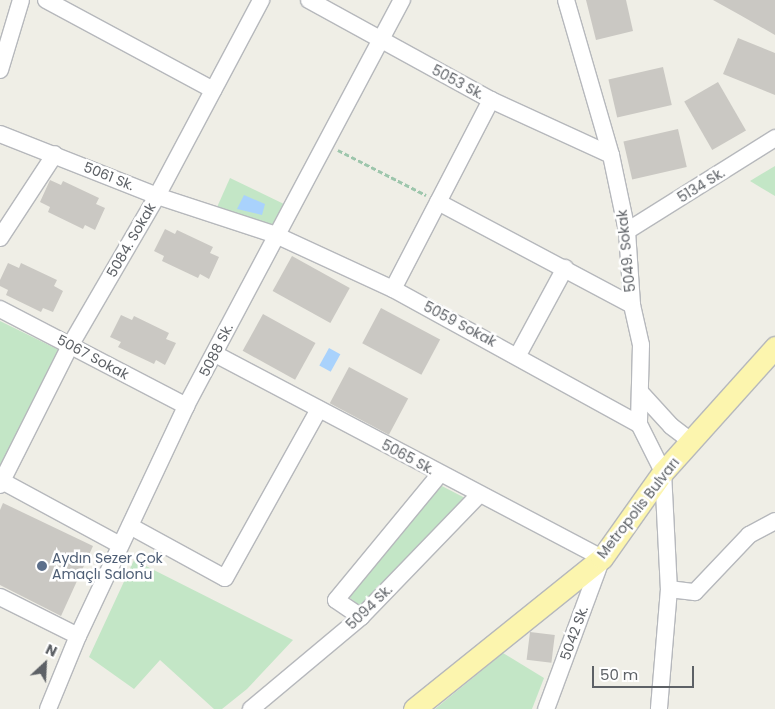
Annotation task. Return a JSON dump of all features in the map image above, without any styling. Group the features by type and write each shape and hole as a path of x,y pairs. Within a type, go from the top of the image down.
{"main road":[{"name":"Metropolis Bulvarı","path":"414,709 602,558 663,472 775,347"}],"street":[{"path":"0,70 21,0"},
{"path":"46,0 213,90"},
{"name":"5084. Sokak","path":"1,482 71,344 157,196 261,0"},
{"name":"5053 Sk.","path":"309,0 491,100 611,155"},
{"name":"5088 Sk.","path":"48,709 78,636 186,406 402,0"},
{"name":"5049. Sokak","path":"566,0 611,155 627,231 632,305 641,345 639,424 663,472"},
{"path":"394,289 491,100"},
{"name":"5061 Sk.","path":"0,134 55,154 157,196 276,235"},
{"name":"5134 Sk.","path":"627,231 775,138"},
{"path":"0,238 55,154"},
{"path":"438,202 632,305"},
{"name":"5059 Sokak","path":"276,235 394,289 518,355 639,424"},
{"path":"518,355 565,268"},
{"name":"5067 Sokak","path":"0,309 71,344 186,406"},
{"name":"5065 Sk.","path":"215,354 602,558"},
{"path":"640,392 671,426 691,441"},
{"path":"130,526 225,578 319,409"},
{"path":"659,709 669,590 663,472"},
{"path":"361,617 336,600 440,474"},
{"path":"1,482 120,545"},
{"name":"5094 Sk.","path":"250,709 361,617 480,495"},
{"path":"669,590 695,592 749,535 775,521"},
{"name":"5042 Sk.","path":"546,709 602,558"},
{"path":"0,597 78,636"}],"path":[{"path":"325,143 438,202"}],"green space":[{"path":"775,166 775,196 750,181"},
{"path":"230,178 288,206 276,235 214,214"},
{"path":"0,321 61,351 0,468"},
{"path":"438,484 465,498 361,607 349,597"},
{"path":"134,560 293,640 247,689 222,709 214,709 160,660 134,689 89,657"},
{"path":"503,653 544,678 532,709 435,709"}],"water":[{"path":"244,195 265,204 262,215 237,209"},
{"path":"329,348 340,354 331,372 319,365"}],"building":[{"path":"586,0 626,0 633,31 596,40"},
{"path":"713,0 775,0 775,35 740,15"},
{"path":"738,38 775,53 775,95 723,74"},
{"path":"663,67 672,105 617,118 608,80"},
{"path":"718,82 746,130 712,150 684,102"},
{"path":"678,129 687,167 632,180 623,142"},
{"path":"50,180 61,185 63,181 99,198 96,204 105,208 95,230 85,225 83,229 48,212 50,207 40,202"},
{"path":"165,229 175,234 177,230 213,247 210,253 219,257 209,279 200,274 198,278 162,261 164,256 154,251"},
{"path":"292,256 350,288 330,323 273,291"},
{"path":"8,263 19,268 21,263 57,280 54,286 63,291 53,312 43,308 41,312 6,295 8,290 0,286 0,280"},
{"path":"381,308 440,339 421,375 362,343"},
{"path":"263,314 315,343 295,380 243,351"},
{"path":"121,315 132,320 134,316 169,333 166,339 176,343 165,365 156,360 154,364 118,347 121,342 110,337"},
{"path":"349,367 408,398 389,435 330,403"},
{"name":"Aydın Sezer Çok Amaçlı Salonu","path":"3,503 93,546 61,616 0,585 0,510"},
{"path":"530,632 555,635 551,663 527,660"}],"place":[{"name":"Aydın Sezer Çok Amaçlı Salonu","path":"42,566"}]}
